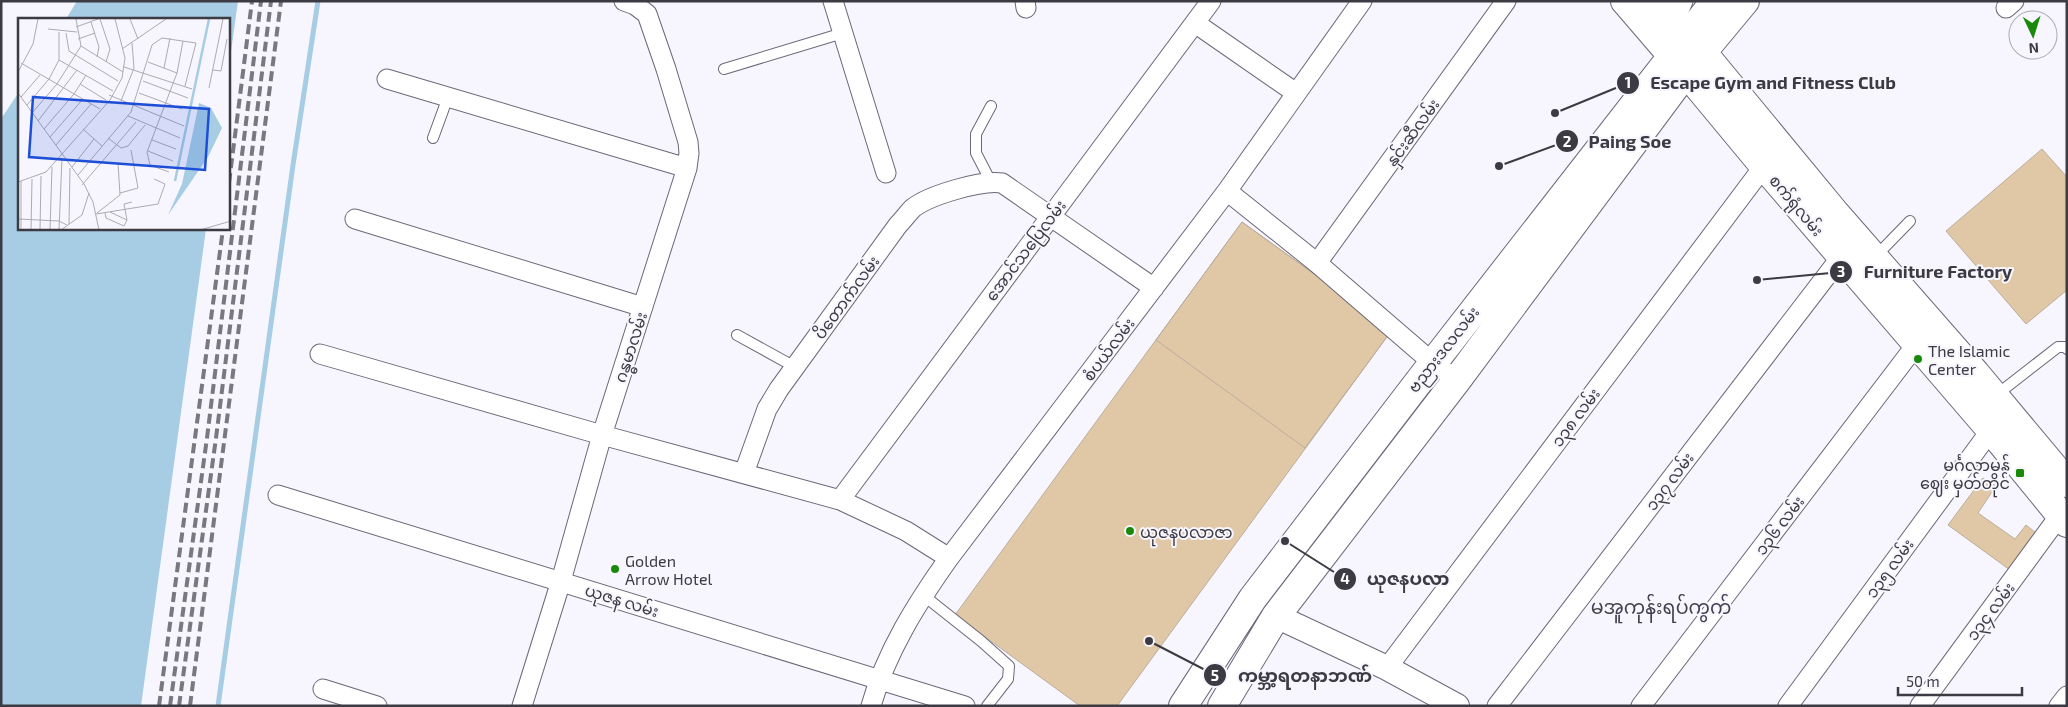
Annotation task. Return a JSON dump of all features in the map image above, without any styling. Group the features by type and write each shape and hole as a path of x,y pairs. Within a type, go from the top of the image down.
{"main road":[{"name":"စက်ရုံလမ်း","path":"1625,1 1681,34 1875,257 2067,483"},
{"name":"ဗညားဒလလမ်း","path":"1183,706 1253,598 1681,34 1715,1"},
{"name":"ဗညားဒလလမ်း","path":"1222,706 1276,616 1457,380 1681,34 1744,1"},
{"name":"စက်ရုံလမ်း","path":"1681,34 1764,166 2064,519"}],"street":[{"name":"ဂန္ဓမာလမ်း","path":"522,706 561,582 602,435 687,168 688,142 647,14 635,5 624,1"},
{"path":"833,1 886,173"},
{"name":"အောင်သပြေလမ်း","path":"840,500 1211,1"},
{"name":"စံပယ်လမ်း","path":"872,706 878,679 923,595 1227,191 1362,1"},
{"name":"နှင်းဆီလမ်း","path":"1317,263 1506,1"},
{"path":"1195,23 1296,93"},
{"path":"387,79 687,168"},
{"name":"၁၃၈ လမ်း","path":"1387,668 1764,166"},
{"path":"996,183 1051,216 1154,288"},
{"name":"ပိတောက်လမ်း","path":"744,473 767,409 795,366 898,225 914,208 956,189 996,183"},
{"path":"1227,191 1317,263 1433,363 1457,380"},
{"path":"355,219 643,307"},
{"name":"၁၃၇ လမ်း","path":"1497,706 1840,257"},
{"name":"၁၃၆ လမ်း","path":"1642,706 1916,345"},
{"path":"320,354 602,435 840,500 906,531 949,558"},
{"name":"၁၃၅ လမ်း","path":"1788,706 1990,430"},
{"name":"ယုဇန လမ်း","path":"278,494 965,706"},
{"name":"၁၃၄ လမ်း","path":"1920,706 2064,519"},
{"path":"1276,616 1387,668 1457,706"},
{"path":"322,689 377,706"},
{"path":"2059,706 2067,696"}],"lane":[{"path":"724,69 843,33"},
{"path":"433,138 448,97"},
{"path":"992,106 976,134 976,153 996,183"},
{"path":"1875,257 1910,221"},
{"path":"737,335 795,366"},
{"path":"1994,396 2058,347 2065,347 2067,349"},
{"path":"923,595 981,640 1008,666 1008,679 987,706"}],"water":[{"path":"77,1 238,1 230,59 230,18 67,18"},
{"path":"18,94 18,230 206,230 141,706 1,706 1,119"}],"building":[{"path":"2042,149 2067,177 2067,290 2026,324 1946,231"},
{"name":"ယုဇနပလာဇာ","path":"1242,222 1392,330 1117,706 1080,706 955,615"},
{"path":"1242,222 1392,330 1305,448 1156,340"},
{"path":"1983,478 1996,486 1978,513 2015,539 2026,525 2036,533 2010,570 1948,525"}],"waterway":[{"path":"218,706 293,165 318,1"}],"railway":[{"path":"230,175 252,1"},
{"path":"170,706 207,438 261,1"},
{"path":"179,706 216,438 271,1"},
{"path":"190,706 281,1"},
{"path":"159,706 223,230"}],"place":[{"name":"Escape Gym and Fitness Club","path":"1555,113"},
{"name":"Paing Soe","path":"1499,166"},
{"name":"Furniture Factory","path":"1757,280"},
{"name":"The Islamic Center","path":"1918,359"},
{"name":"မင်္ဂလာမွန် ဈေး မှတ်တိုင်","path":"2020,473"},
{"name":"ယုဇနပလာဇာ","path":"1130,531"},
{"name":"ယုဇနပလာ","path":"1285,541"},
{"name":"Golden Arrow Hotel","path":"615,569"},
{"name":"ကမ္ဘာ့ရတနာဘဏ်","path":"1149,641"}],"district":[{"name":"မအူကုန်းရပ်ကွက်","path":"1661,606"}]}
